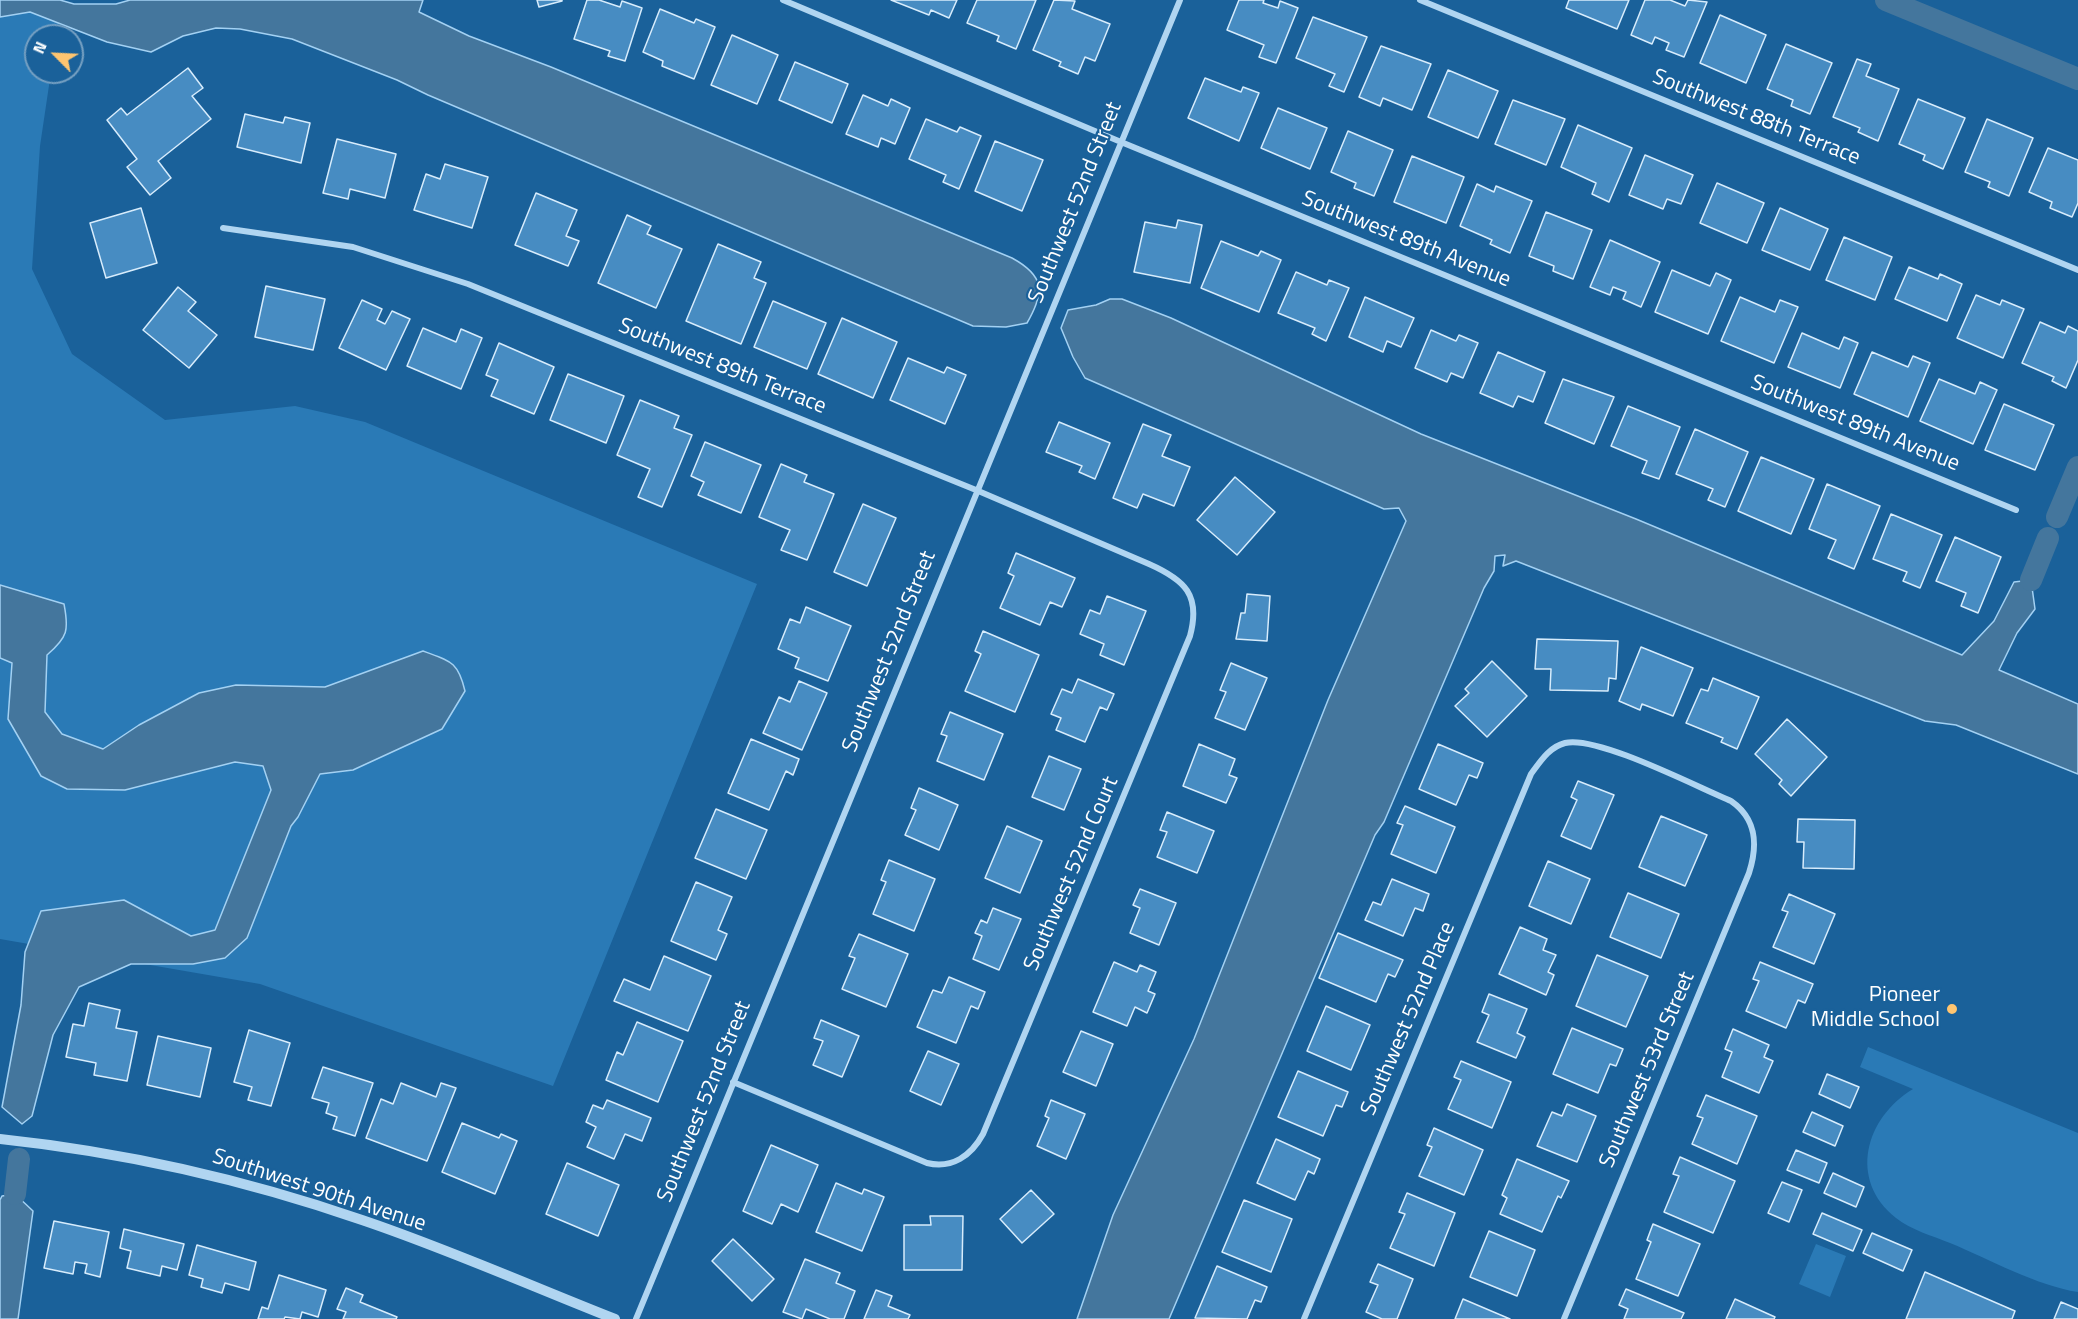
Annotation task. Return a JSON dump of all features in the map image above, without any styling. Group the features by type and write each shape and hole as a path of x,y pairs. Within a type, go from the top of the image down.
{"street":[{"name":"Southwest 89th Avenue","path":"783,0 1121,142 2016,510"},
{"name":"Southwest 52nd Street","path":"636,1319 1180,0"},
{"name":"Southwest 88th Terrace","path":"1420,0 2078,270"},
{"name":"Southwest 89th Terrace","path":"223,228 353,247 468,284 976,490 1165,571 1175,576 1188,591"},
{"name":"Southwest 52nd Court","path":"733,1082 927,1163 944,1166 958,1161 973,1149 983,1134 1190,636 1194,608 1188,591"},
{"name":"Southwest 52nd Place","path":"1304,1319 1531,774 1543,758 1563,743 1582,743 1604,748 1731,801 1742,808 1754,833"},
{"name":"Southwest 53rd Street","path":"1564,1319 1749,873 1755,849 1754,833"},
{"name":"Southwest 90th Avenue","path":"0,1140 50,1144 196,1172 248,1186 362,1220 615,1319"}],"shaded area":[{"path":"0,0 62,0 58,24 24,24 24,84 49,84 40,146 32,269 72,354 165,420 295,406 365,422 757,584 553,1086 260,984 0,939"},
{"path":"0,0 60,0 74,4 116,4 130,0 423,0 419,12 469,36 551,67 1012,258 1031,271 1036,278 1039,286 1037,302 1027,323 1006,327 973,326 397,80 292,39 240,29 216,28 183,36 151,52 107,42 84,33 84,24 61,24 30,12 0,17"},
{"path":"1110,299 1122,299 1171,318 1421,434 1636,519 1962,655 1994,621 2014,582 2031,580 2035,609 2017,633 1999,670 2078,704 2078,774 1956,725 1925,721 1516,561 1503,566 1505,555 1495,556 1494,571 1484,588 1384,822 1375,835 1169,1319 1077,1319 1113,1215 1194,1039 1328,700 1406,521 1399,508 1384,509 1085,378 1061,328 1068,310 1096,305"},
{"path":"0,585 64,604 66,627 63,638 47,655 45,712 62,734 103,749 139,725 199,693 236,685 325,687 423,651 452,664 459,674 465,691 442,729 353,770 320,774 291,826 247,938 225,958 193,964 131,964 79,987 53,1035 32,1116 22,1124 2,1107 21,1005 25,952 41,911 124,900 191,936 215,930 271,790 263,766 235,762 125,790 67,789 41,776 8,719 12,663 0,658"},
{"path":"1868,1047 2078,1133 2078,1292 2030,1278 1915,1229 1896,1218 1881,1203 1872,1186 1868,1168 1868,1150 1883,1116 1913,1089 1860,1067"},
{"path":"15,1194 33,1211 18,1319 0,1319 0,1200 2,1196"},
{"path":"1816,1244 1846,1256 1830,1297 1799,1284"}],"building":[{"path":"537,0 562,0 562,1 539,7"},
{"path":"587,0 599,0 620,7 622,1 642,8 625,61 608,56 610,51 574,39"},
{"path":"891,0 957,0 949,18 931,10 929,15"},
{"path":"977,0 1036,0 1016,49 997,41 999,36 967,23"},
{"path":"1054,0 1075,1 1072,9 1110,24 1095,61 1085,57 1078,74 1059,66 1061,62 1033,50"},
{"path":"1239,0 1264,0 1263,3 1278,8 1280,1 1298,8 1276,63 1259,57 1264,45 1227,30"},
{"path":"1569,0 1629,0 1617,29 1566,8"},
{"path":"1645,0 1670,0 1685,6 1688,0 1707,2 1684,57 1666,50 1669,43 1655,37 1652,44 1631,35"},
{"path":"660,9 694,23 696,19 715,27 694,79 662,66 663,61 643,52"},
{"path":"1720,15 1766,35 1746,83 1700,63"},
{"path":"1313,17 1367,37 1344,92 1329,86 1335,74 1296,58"},
{"path":"732,35 778,55 757,104 711,85"},
{"path":"1786,44 1832,63 1810,114 1791,106 1793,100 1767,89"},
{"path":"1381,46 1431,64 1412,110 1383,98 1380,106 1359,97"},
{"path":"1857,59 1871,64 1866,76 1899,89 1878,141 1858,132 1860,128 1833,117"},
{"path":"795,62 848,84 832,123 779,100"},
{"path":"188,68 203,88 192,96 211,119 158,161 171,178 150,195 127,167 137,159 107,120 121,108 127,115"},
{"path":"1448,70 1498,91 1478,138 1428,117"},
{"path":"1205,78 1241,92 1243,87 1259,93 1239,141 1188,118"},
{"path":"863,95 888,106 891,99 910,108 895,144 881,138 878,147 846,134"},
{"path":"1918,99 1965,118 1943,169 1923,160 1925,155 1899,144"},
{"path":"1513,100 1565,119 1546,165 1495,144"},
{"path":"1278,108 1327,128 1310,169 1261,148"},
{"path":"245,114 283,123 285,117 310,123 301,163 237,147"},
{"path":"926,119 957,132 960,127 981,136 959,189 943,182 946,175 909,159"},
{"path":"1987,119 2033,138 2009,196 1988,187 1990,182 1965,172"},
{"path":"1578,125 1632,148 1609,202 1592,194 1596,183 1561,167"},
{"path":"1348,131 1393,150 1374,196 1354,188 1356,183 1331,172"},
{"path":"337,139 396,154 385,198 350,189 348,199 323,193"},
{"path":"995,141 1043,160 1022,211 975,191"},
{"path":"2048,148 2078,160 2078,203 2072,217 2050,208 2052,202 2029,192"},
{"path":"1645,155 1693,175 1681,204 1667,199 1663,209 1629,195"},
{"path":"1412,156 1464,177 1446,223 1394,202"},
{"path":"445,164 488,177 472,228 414,210 426,174 440,179"},
{"path":"1717,183 1764,203 1747,243 1700,223"},
{"path":"1477,184 1494,192 1496,186 1532,201 1510,253 1490,244 1492,240 1460,226"},
{"path":"536,193 577,210 566,236 579,241 568,266 515,245"},
{"path":"141,208 157,263 106,278 90,223"},
{"path":"1780,208 1828,229 1810,270 1762,250"},
{"path":"1546,212 1592,230 1573,279 1553,271 1554,266 1529,256"},
{"path":"627,215 651,226 647,234 682,249 656,308 598,283"},
{"path":"1178,220 1202,225 1190,283 1134,272 1145,222 1176,228"},
{"path":"1844,237 1892,257 1875,300 1826,280"},
{"path":"1610,240 1660,262 1641,307 1623,299 1626,292 1613,287 1610,295 1590,287"},
{"path":"1221,241 1258,256 1261,251 1281,260 1259,312 1201,288"},
{"path":"718,244 761,262 754,278 766,283 741,344 686,321"},
{"path":"1909,267 1938,279 1940,274 1962,284 1947,321 1895,299"},
{"path":"1672,270 1710,286 1716,273 1731,280 1708,334 1655,312"},
{"path":"1296,272 1327,285 1329,280 1349,288 1326,341 1312,334 1315,328 1278,313"},
{"path":"266,286 325,299 313,350 255,337"},
{"path":"178,287 196,302 188,311 217,335 189,368 143,330"},
{"path":"1976,295 2000,305 2002,300 2024,309 2003,358 1957,338"},
{"path":"1365,297 1414,318 1401,347 1387,341 1383,352 1349,337"},
{"path":"1740,297 1775,312 1780,300 1798,307 1774,363 1721,341"},
{"path":"362,300 382,309 377,320 385,324 392,311 410,319 386,370 339,348"},
{"path":"773,301 826,323 807,369 754,347"},
{"path":"842,318 897,342 873,398 818,374"},
{"path":"2040,322 2065,333 2068,326 2078,331 2078,360 2066,388 2052,381 2054,377 2022,363"},
{"path":"423,328 456,342 461,329 482,338 461,389 407,366"},
{"path":"1431,330 1456,341 1459,335 1478,343 1463,378 1451,373 1447,382 1415,368"},
{"path":"1802,333 1839,349 1844,337 1858,343 1840,388 1788,367"},
{"path":"499,343 554,367 534,414 491,396 498,380 486,375"},
{"path":"1498,352 1545,372 1533,402 1518,396 1513,407 1480,393"},
{"path":"1872,352 1908,367 1913,356 1930,363 1908,417 1854,394"},
{"path":"908,358 944,373 947,367 966,375 945,424 890,400"},
{"path":"568,374 624,396 606,443 550,420"},
{"path":"1563,379 1614,397 1594,444 1545,423"},
{"path":"1939,379 1975,394 1980,382 1997,390 1973,444 1920,421"},
{"path":"640,400 679,416 674,428 692,435 662,507 638,497 650,469 617,455"},
{"path":"2004,404 2054,425 2035,470 1985,450"},
{"path":"1628,406 1680,427 1659,479 1642,473 1647,461 1611,446"},
{"path":"1059,422 1110,443 1095,479 1079,472 1082,466 1046,452"},
{"path":"1143,424 1171,435 1162,456 1190,467 1174,506 1143,494 1137,508 1113,498"},
{"path":"1695,429 1748,452 1725,507 1708,500 1713,489 1676,474"},
{"path":"705,442 761,465 741,513 698,495 704,482 691,476"},
{"path":"1761,457 1814,479 1791,534 1738,511"},
{"path":"781,464 807,475 804,482 834,494 807,560 781,550 790,530 759,517"},
{"path":"1235,477 1275,512 1237,555 1197,520"},
{"path":"1827,484 1880,506 1854,569 1828,558 1836,540 1809,529"},
{"path":"863,504 896,518 867,586 834,572"},
{"path":"1891,514 1942,535 1920,588 1903,581 1907,572 1873,559"},
{"path":"1955,537 2001,557 1978,613 1961,606 1966,593 1936,581"},
{"path":"1016,553 1075,578 1062,607 1050,602 1040,625 1000,608 1014,576 1008,573"},
{"path":"1247,594 1270,596 1267,641 1236,639 1241,613 1245,613"},
{"path":"1107,596 1146,611 1124,665 1100,655 1104,644 1080,634 1090,610 1100,614"},
{"path":"806,607 851,626 828,681 795,668 799,658 778,649 790,619 800,623"},
{"path":"983,631 1039,655 1015,712 965,691 981,654 975,651"},
{"path":"1537,639 1618,641 1616,679 1609,678 1608,691 1550,690 1551,669 1535,669"},
{"path":"1641,647 1693,668 1673,716 1642,704 1640,710 1619,701"},
{"path":"1492,661 1527,696 1487,737 1455,706 1469,693 1465,689"},
{"path":"1231,663 1267,678 1245,730 1215,718 1226,692 1220,690"},
{"path":"1713,678 1759,697 1737,749 1721,742 1723,738 1686,723 1701,689 1708,691"},
{"path":"1078,679 1114,694 1107,710 1100,707 1085,742 1056,730 1061,718 1051,714 1062,689 1072,693"},
{"path":"799,681 827,693 802,750 763,733 779,697 790,702"},
{"path":"950,712 1003,734 984,780 937,761 947,736 941,734"},
{"path":"1787,719 1827,757 1791,796 1779,784 1782,780 1755,754"},
{"path":"751,739 799,759 793,775 786,771 769,810 728,793"},
{"path":"1199,744 1235,759 1229,775 1237,778 1226,803 1183,786"},
{"path":"1438,744 1483,763 1477,778 1469,775 1456,805 1419,789"},
{"path":"1049,756 1081,769 1064,810 1032,797"},
{"path":"1578,781 1614,795 1591,849 1561,836 1577,800 1571,797"},
{"path":"919,788 958,805 939,850 905,835 916,810 911,808"},
{"path":"1405,806 1455,827 1436,873 1391,854 1403,825 1397,823"},
{"path":"716,809 767,830 746,879 695,858"},
{"path":"1167,812 1214,831 1197,873 1157,857 1167,832 1160,830"},
{"path":"1661,816 1707,835 1685,886 1639,867"},
{"path":"1798,819 1855,820 1854,869 1803,868 1804,842 1797,842"},
{"path":"1007,826 1042,841 1020,893 985,878"},
{"path":"889,860 935,879 914,931 873,914 886,882 881,880"},
{"path":"1548,861 1590,879 1571,924 1529,906"},
{"path":"1392,879 1429,894 1423,911 1415,908 1403,936 1365,920 1373,902 1381,905"},
{"path":"696,882 732,897 718,930 727,934 716,960 671,941"},
{"path":"1140,889 1176,903 1159,945 1130,933 1140,908 1133,905"},
{"path":"1628,893 1679,914 1661,958 1610,937"},
{"path":"1789,894 1835,914 1814,964 1773,947 1788,912 1782,910"},
{"path":"993,908 1021,919 999,970 973,959 982,936 975,933 981,920 987,923"},
{"path":"1520,927 1547,939 1543,950 1556,955 1548,972 1554,975 1546,995 1499,974"},
{"path":"1338,933 1403,960 1395,977 1388,974 1376,1002 1319,978"},
{"path":"859,934 908,954 886,1007 842,989 855,958 849,956"},
{"path":"1597,955 1648,976 1626,1027 1576,1006"},
{"path":"664,956 711,976 688,1031 614,1001 624,979 650,990"},
{"path":"1114,962 1137,972 1140,965 1156,972 1148,991 1155,994 1147,1013 1135,1007 1127,1026 1093,1012"},
{"path":"1760,962 1813,984 1805,1003 1798,1000 1786,1028 1746,1011 1759,981 1753,979"},
{"path":"949,977 985,992 978,1009 971,1006 956,1043 917,1027 933,990 942,993"},
{"path":"1489,994 1527,1009 1517,1033 1525,1037 1516,1058 1477,1042 1489,1015 1482,1012"},
{"path":"89,1003 120,1010 116,1028 137,1032 127,1081 94,1075 96,1063 66,1057 73,1024 84,1026"},
{"path":"1326,1006 1370,1025 1351,1070 1307,1051"},
{"path":"821,1020 859,1036 842,1077 813,1065 823,1041 814,1038"},
{"path":"637,1022 683,1041 658,1102 606,1080 617,1052 623,1055"},
{"path":"1572,1028 1623,1049 1616,1066 1610,1064 1598,1093 1553,1074"},
{"path":"1733,1029 1769,1045 1764,1057 1773,1061 1759,1093 1722,1077 1732,1052 1725,1049"},
{"path":"249,1030 290,1043 271,1106 248,1100 252,1087 234,1082"},
{"path":"1081,1031 1113,1044 1096,1086 1063,1072"},
{"path":"158,1036 211,1048 200,1097 147,1085"},
{"path":"928,1051 959,1064 941,1105 910,1091"},
{"path":"1461,1061 1511,1082 1492,1128 1448,1109 1461,1080 1454,1077"},
{"path":"323,1067 373,1083 355,1136 333,1129 337,1117 326,1113 329,1103 312,1098"},
{"path":"1298,1071 1348,1092 1342,1107 1336,1105 1323,1136 1278,1117"},
{"path":"1827,1074 1859,1087 1850,1108 1819,1094"},
{"path":"401,1083 436,1097 441,1083 456,1088 427,1161 366,1138 381,1099 393,1104"},
{"path":"1706,1095 1757,1116 1737,1164 1692,1144 1703,1118 1697,1116"},
{"path":"607,1100 651,1118 642,1141 625,1134 614,1159 587,1147 596,1127 586,1122 593,1105 603,1109"},
{"path":"1051,1100 1085,1114 1066,1159 1037,1146 1049,1118 1045,1116"},
{"path":"1567,1104 1596,1116 1577,1162 1537,1146 1552,1112 1562,1116"},
{"path":"1812,1112 1843,1126 1835,1146 1803,1132"},
{"path":"462,1123 499,1138 501,1134 517,1141 495,1194 442,1172"},
{"path":"1434,1128 1483,1150 1464,1195 1419,1176 1432,1147 1427,1145"},
{"path":"1276,1139 1320,1159 1314,1174 1308,1171 1295,1200 1257,1183"},
{"path":"771,1145 818,1165 798,1212 781,1204 772,1224 743,1211"},
{"path":"1796,1150 1827,1163 1819,1183 1787,1170"},
{"path":"1680,1157 1735,1181 1713,1233 1664,1212 1679,1176 1673,1174"},
{"path":"1517,1159 1569,1181 1561,1198 1558,1196 1542,1232 1500,1214 1507,1198 1502,1195"},
{"path":"567,1163 619,1185 598,1236 546,1214"},
{"path":"1833,1173 1864,1187 1856,1207 1824,1193"},
{"path":"1782,1182 1802,1190 1789,1222 1768,1213"},
{"path":"836,1183 862,1194 864,1189 884,1197 862,1251 816,1232"},
{"path":"1031,1190 1054,1214 1022,1243 1000,1219"},
{"path":"1407,1193 1455,1213 1434,1266 1390,1248 1405,1214 1399,1212"},
{"path":"1244,1200 1292,1219 1271,1272 1222,1252"},
{"path":"1822,1213 1862,1230 1853,1251 1813,1234"},
{"path":"930,1216 963,1216 962,1270 904,1270 904,1225 931,1225"},
{"path":"54,1221 109,1232 100,1277 85,1273 87,1264 75,1262 73,1274 44,1268"},
{"path":"1653,1224 1700,1244 1678,1296 1636,1279 1651,1242 1647,1240"},
{"path":"124,1229 184,1244 177,1270 162,1266 160,1276 127,1268 131,1251 120,1248"},
{"path":"1489,1231 1535,1250 1517,1296 1470,1277"},
{"path":"1872,1233 1912,1250 1903,1271 1863,1253"},
{"path":"733,1239 774,1279 752,1301 712,1261"},
{"path":"197,1245 256,1262 249,1290 225,1283 222,1293 201,1287 203,1279 189,1275"},
{"path":"805,1259 840,1273 836,1283 855,1291 844,1319 830,1319 806,1309 802,1319 783,1312"},
{"path":"1378,1264 1413,1279 1397,1319 1382,1319 1366,1312 1378,1285 1370,1282"},
{"path":"1217,1266 1267,1287 1261,1302 1255,1300 1247,1319 1195,1318"},
{"path":"1925,1272 2015,1311 2012,1319 1906,1319"},
{"path":"279,1275 326,1290 318,1317 302,1312 300,1319 285,1317 284,1319 258,1319 262,1307 268,1309"},
{"path":"346,1288 363,1295 360,1302 397,1317 396,1319 343,1319 346,1312 337,1309"},
{"path":"1626,1289 1684,1313 1681,1319 1624,1319 1628,1309 1619,1305"},
{"path":"876,1290 892,1296 888,1306 910,1315 908,1319 864,1319"},
{"path":"1463,1299 1510,1319 1455,1319"},
{"path":"1735,1299 1775,1317 1774,1319 1726,1319"},
{"path":"2061,1302 2078,1309 2078,1319 2054,1319"}],"waterway":[{"path":"1886,0 2078,79"},
{"path":"2057,517 2078,467"},
{"path":"2031,580 2048,538"},
{"path":"15,1194 19,1159"}],"place":[{"name":"Pioneer Middle School","path":"1952,1009"}]}
